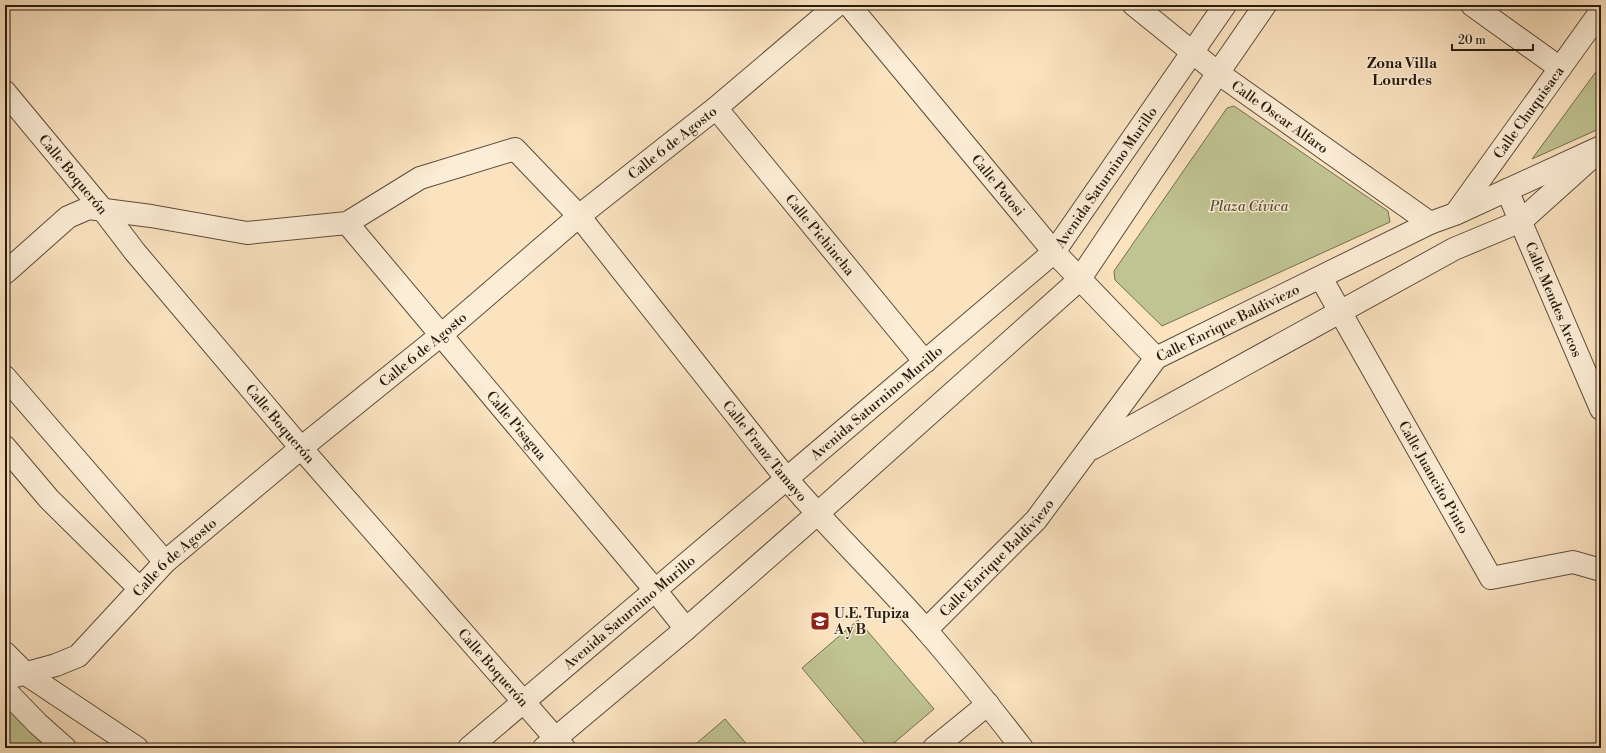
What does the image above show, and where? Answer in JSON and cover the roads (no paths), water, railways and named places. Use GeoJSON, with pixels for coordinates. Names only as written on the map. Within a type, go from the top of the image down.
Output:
{"type":"FeatureCollection","features":[{"type":"Feature","properties":{"kind":"street","name":"Calle 6 de Agosto"},"geometry":{"type":"LineString","coordinates":[[5,679],[56,665],[78,656],[165,562],[301,448],[441,335],[578,216],[716,108],[837,5]]}},
{"type":"Feature","properties":{"kind":"street","name":"Calle Potosi"},"geometry":{"type":"LineString","coordinates":[[849,5],[1054,252],[1079,280],[1156,358]]}},
{"type":"Feature","properties":{"kind":"street","name":"Calle Oscar Alfaro"},"geometry":{"type":"LineString","coordinates":[[1134,5],[1218,73],[1430,223]]}},
{"type":"Feature","properties":{"kind":"street","name":"Avenida Saturnino Murillo"},"geometry":{"type":"LineString","coordinates":[[469,748],[1054,252],[1225,5]]}},
{"type":"Feature","properties":{"kind":"street"},"geometry":{"type":"LineString","coordinates":[[555,745],[1079,280],[1265,5]]}},
{"type":"Feature","properties":{"kind":"street"},"geometry":{"type":"LineString","coordinates":[[1472,5],[1560,68]]}},
{"type":"Feature","properties":{"kind":"street","name":"Calle Chuquisaca"},"geometry":{"type":"LineString","coordinates":[[1455,214],[1601,11]]}},
{"type":"Feature","properties":{"kind":"street","name":"Calle Boquerón"},"geometry":{"type":"LineString","coordinates":[[5,92],[103,210],[135,252],[301,448],[524,702],[555,745]]}},
{"type":"Feature","properties":{"kind":"street","name":"Calle Pichincha"},"geometry":{"type":"LineString","coordinates":[[716,108],[925,362]]}},
{"type":"Feature","properties":{"kind":"street"},"geometry":{"type":"LineString","coordinates":[[1087,451],[1454,249],[1521,221],[1601,148]]}},
{"type":"Feature","properties":{"kind":"street","name":"Calle Enrique Baldiviezo"},"geometry":{"type":"LineString","coordinates":[[926,630],[1036,520],[1156,358],[1430,223],[1455,214],[1601,148]]}},
{"type":"Feature","properties":{"kind":"street","name":"Calle Franz Tamayo"},"geometry":{"type":"LineString","coordinates":[[347,223],[420,178],[515,149],[578,216],[786,478],[817,514],[926,630],[988,704],[1022,748]]}},
{"type":"Feature","properties":{"kind":"street","name":"Calle Mendes Arcos"},"geometry":{"type":"LineString","coordinates":[[1507,190],[1601,409]]}},
{"type":"Feature","properties":{"kind":"street"},"geometry":{"type":"LineString","coordinates":[[5,273],[68,217],[89,208],[151,216],[247,233],[347,223]]}},
{"type":"Feature","properties":{"kind":"street","name":"Calle Pisagua"},"geometry":{"type":"LineString","coordinates":[[347,223],[656,590],[686,629]]}},
{"type":"Feature","properties":{"kind":"street","name":"Calle Juancito Pinto"},"geometry":{"type":"LineString","coordinates":[[1321,278],[1491,578],[1573,562],[1601,570]]}},
{"type":"Feature","properties":{"kind":"street"},"geometry":{"type":"LineString","coordinates":[[5,377],[165,562]]}},
{"type":"Feature","properties":{"kind":"street"},"geometry":{"type":"LineString","coordinates":[[5,447],[49,499],[140,589]]}},
{"type":"Feature","properties":{"kind":"street"},"geometry":{"type":"LineString","coordinates":[[5,652],[26,674],[137,748]]}},
{"type":"Feature","properties":{"kind":"street"},"geometry":{"type":"LineString","coordinates":[[5,690],[38,724],[65,748]]}},
{"type":"Feature","properties":{"kind":"street"},"geometry":{"type":"LineString","coordinates":[[934,748],[988,704]]}},
{"type":"Feature","properties":{"kind":"place","name":"U.E. Tupiza A y B"},"geometry":{"type":"Point","coordinates":[820,621]}},
{"type":"Feature","properties":{"kind":"district","name":"Zona Villa Lourdes"},"geometry":{"type":"Point","coordinates":[1402,72]}},
{"type":"Feature","properties":{"kind":"park label","name":"Plaza Cívica"},"geometry":{"type":"Point","coordinates":[1249,206]}}]}
